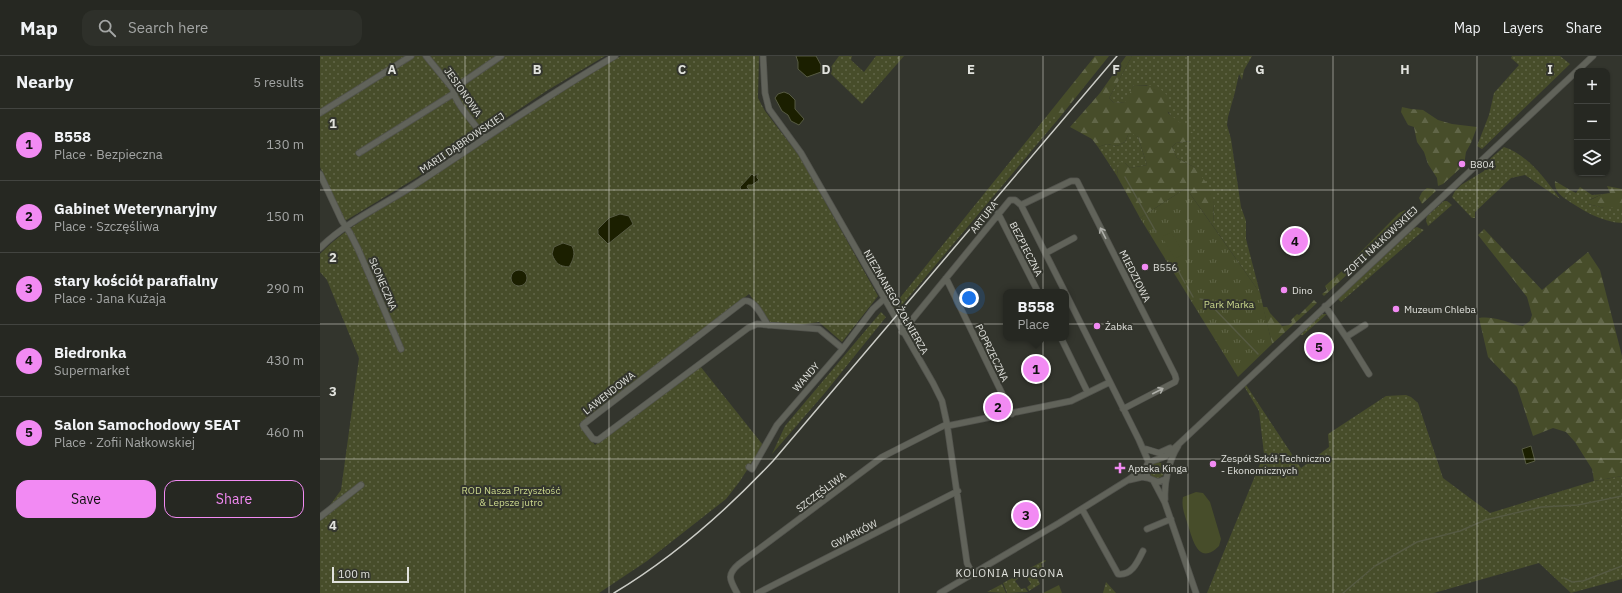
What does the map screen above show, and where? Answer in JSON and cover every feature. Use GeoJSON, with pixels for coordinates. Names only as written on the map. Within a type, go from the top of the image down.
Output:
{"type":"FeatureCollection","features":[{"type":"Feature","properties":{"kind":"street"},"geometry":{"type":"LineString","coordinates":[[320,113],[411,56]]}},
{"type":"Feature","properties":{"kind":"street","name":"JESIONOWA"},"geometry":{"type":"LineString","coordinates":[[426,56],[485,138]]}},
{"type":"Feature","properties":{"kind":"street"},"geometry":{"type":"LineString","coordinates":[[359,153],[453,92],[501,56]]}},
{"type":"Feature","properties":{"kind":"street","name":"MARII DĄBROWSKIEJ"},"geometry":{"type":"LineString","coordinates":[[320,248],[345,227],[414,185],[579,77],[615,56]]}},
{"type":"Feature","properties":{"kind":"street","name":"NIEZNANEGO ŻOŁNIERZA"},"geometry":{"type":"LineString","coordinates":[[763,56],[765,93],[769,109],[801,153],[902,332],[939,394],[947,425],[958,491],[967,563],[972,573]]}},
{"type":"Feature","properties":{"kind":"street","name":"ZOFII NAŁKOWSKIEJ"},"geometry":{"type":"LineString","coordinates":[[1182,441],[1593,56]]}},
{"type":"Feature","properties":{"kind":"street","name":"SŁONECZNA"},"geometry":{"type":"LineString","coordinates":[[320,174],[345,227],[358,248],[401,349]]}},
{"type":"Feature","properties":{"kind":"street","name":"MIEDZIOWA"},"geometry":{"type":"LineString","coordinates":[[1021,205],[1076,180],[1176,378],[1175,382],[1123,409]]}},
{"type":"Feature","properties":{"kind":"street","name":"ARTURA"},"geometry":{"type":"LineString","coordinates":[[902,332],[1010,200],[1015,200],[1021,205]]}},
{"type":"Feature","properties":{"kind":"street"},"geometry":{"type":"LineString","coordinates":[[1021,205],[1063,289]]}},
{"type":"Feature","properties":{"kind":"street","name":"BEZPIECZNA"},"geometry":{"type":"LineString","coordinates":[[998,213],[1036,289]]}},
{"type":"Feature","properties":{"kind":"street"},"geometry":{"type":"LineString","coordinates":[[1046,253],[1074,238]]}},
{"type":"Feature","properties":{"kind":"street","name":"POPRZECZNA"},"geometry":{"type":"LineString","coordinates":[[946,278],[1012,414]]}},
{"type":"Feature","properties":{"kind":"street","name":"WANDY"},"geometry":{"type":"LineString","coordinates":[[749,467],[752,469],[777,425],[873,309],[884,299]]}},
{"type":"Feature","properties":{"kind":"street","name":"LAWENDOWA"},"geometry":{"type":"LineString","coordinates":[[768,325],[753,303],[748,300],[744,301],[585,423],[583,425],[584,427],[594,439],[598,440],[748,328],[757,324],[768,325],[819,329],[842,348]]}},
{"type":"Feature","properties":{"kind":"street"},"geometry":{"type":"LineString","coordinates":[[1069,301],[1139,440],[1148,464],[1146,470],[1148,478]]}},
{"type":"Feature","properties":{"kind":"street"},"geometry":{"type":"LineString","coordinates":[[1325,306],[1368,374]]}},
{"type":"Feature","properties":{"kind":"street"},"geometry":{"type":"LineString","coordinates":[[1346,337],[1364,325]]}},
{"type":"Feature","properties":{"kind":"street"},"geometry":{"type":"LineString","coordinates":[[1062,341],[1087,390]]}},
{"type":"Feature","properties":{"kind":"street","name":"SZCZĘŚLIWA"},"geometry":{"type":"LineString","coordinates":[[737,593],[731,581],[730,574],[732,570],[882,457],[947,425],[1012,414],[1071,401],[1110,382]]}},
{"type":"Feature","properties":{"kind":"street"},"geometry":{"type":"LineString","coordinates":[[1139,440],[1157,459],[1166,464],[1169,471]]}},
{"type":"Feature","properties":{"kind":"street"},"geometry":{"type":"LineString","coordinates":[[1146,449],[1154,452],[1164,452],[1182,441]]}},
{"type":"Feature","properties":{"kind":"street"},"geometry":{"type":"LineString","coordinates":[[940,593],[1082,509],[1128,480],[1148,464],[1166,456],[1182,441]]}},
{"type":"Feature","properties":{"kind":"street"},"geometry":{"type":"LineString","coordinates":[[1165,503],[1166,479],[1173,455],[1182,441]]}},
{"type":"Feature","properties":{"kind":"street"},"geometry":{"type":"LineString","coordinates":[[1128,480],[1142,477],[1148,478],[1154,482],[1165,503],[1196,593]]}},
{"type":"Feature","properties":{"kind":"street"},"geometry":{"type":"LineString","coordinates":[[1154,482],[1166,479]]}},
{"type":"Feature","properties":{"kind":"street"},"geometry":{"type":"LineString","coordinates":[[320,517],[361,485]]}},
{"type":"Feature","properties":{"kind":"street","name":"GWARKÓW"},"geometry":{"type":"LineString","coordinates":[[758,593],[958,491]]}},
{"type":"Feature","properties":{"kind":"street"},"geometry":{"type":"LineString","coordinates":[[1082,509],[1118,574],[1122,574],[1134,568],[1143,551]]}},
{"type":"Feature","properties":{"kind":"street"},"geometry":{"type":"LineString","coordinates":[[1147,529],[1158,523],[1171,519]]}},
{"type":"Feature","properties":{"kind":"green space"},"geometry":{"type":"Polygon","coordinates":[[[320,56],[605,56],[548,90],[416,178],[345,221],[320,167],[320,56]]]}},
{"type":"Feature","properties":{"kind":"green space","name":"ROD Nasza Przyszłość & Lepsze jutro"},"geometry":{"type":"Polygon","coordinates":[[[621,56],[759,56],[758,98],[765,111],[800,157],[878,296],[842,342],[819,322],[798,325],[771,323],[749,294],[579,424],[595,445],[700,366],[763,445],[740,481],[726,499],[647,561],[599,593],[320,593],[320,519],[341,490],[359,358],[327,280],[320,272],[320,254],[355,225],[544,103],[621,56]]]}},
{"type":"Feature","properties":{"kind":"green space"},"geometry":{"type":"Polygon","coordinates":[[[839,56],[852,56],[851,60],[864,72],[876,56],[904,56],[862,104],[828,71],[839,56]]]}},
{"type":"Feature","properties":{"kind":"green space"},"geometry":{"type":"Polygon","coordinates":[[[1095,56],[1109,56],[1060,117],[1046,117],[1095,56]]]}},
{"type":"Feature","properties":{"kind":"green space"},"geometry":{"type":"Polygon","coordinates":[[[1126,56],[1132,56],[1109,98],[1114,103],[1125,102],[1134,85],[1157,86],[1167,95],[1168,113],[1193,133],[1193,138],[1191,141],[1176,143],[1172,147],[1177,158],[1194,167],[1209,186],[1214,203],[1213,226],[1186,188],[1140,218],[1117,176],[1120,162],[1125,163],[1130,168],[1147,165],[1138,137],[1131,133],[1128,135],[1125,142],[1117,146],[1107,144],[1098,147],[1092,139],[1070,127],[1100,93],[1126,56]]]}},
{"type":"Feature","properties":{"kind":"green space"},"geometry":{"type":"Polygon","coordinates":[[[1132,56],[1252,56],[1244,70],[1242,80],[1239,74],[1227,125],[1231,139],[1241,207],[1246,221],[1246,239],[1260,293],[1213,226],[1214,203],[1194,167],[1177,158],[1172,147],[1176,143],[1191,141],[1147,85],[1134,85],[1126,102],[1114,103],[1109,98],[1132,56]]]}},
{"type":"Feature","properties":{"kind":"green space"},"geometry":{"type":"Polygon","coordinates":[[[1512,56],[1560,56],[1570,64],[1482,149],[1477,146],[1489,115],[1494,93],[1519,65],[1511,58],[1512,56]]]}},
{"type":"Feature","properties":{"kind":"green space"},"geometry":{"type":"Polygon","coordinates":[[[1402,107],[1423,110],[1438,120],[1452,124],[1477,127],[1466,152],[1464,165],[1443,184],[1438,186],[1437,178],[1428,164],[1424,152],[1417,142],[1414,127],[1408,125],[1401,112],[1402,107]]]}},
{"type":"Feature","properties":{"kind":"green space"},"geometry":{"type":"Polygon","coordinates":[[[1046,117],[1060,117],[902,305],[891,309],[1046,117]]]}},
{"type":"Feature","properties":{"kind":"green space"},"geometry":{"type":"Polygon","coordinates":[[[1131,132],[1138,137],[1147,165],[1130,168],[1125,163],[1118,168],[1117,176],[1098,147],[1107,144],[1117,146],[1125,142],[1131,132]]]}},
{"type":"Feature","properties":{"kind":"green space"},"geometry":{"type":"Polygon","coordinates":[[[1504,147],[1521,156],[1535,168],[1560,199],[1525,175],[1511,178],[1475,212],[1475,218],[1472,218],[1452,197],[1461,185],[1484,171],[1491,158],[1504,147]]]}},
{"type":"Feature","properties":{"kind":"green space"},"geometry":{"type":"Polygon","coordinates":[[[1555,181],[1570,190],[1564,198],[1556,189],[1555,181]]]}},
{"type":"Feature","properties":{"kind":"green space"},"geometry":{"type":"Polygon","coordinates":[[[1607,186],[1622,189],[1622,208],[1604,208],[1588,204],[1588,201],[1603,194],[1610,193],[1607,186]]]}},
{"type":"Feature","properties":{"kind":"green space"},"geometry":{"type":"Polygon","coordinates":[[[1580,187],[1592,195],[1603,194],[1591,199],[1588,204],[1604,208],[1622,208],[1622,223],[1599,218],[1564,198],[1570,190],[1576,193],[1580,187]]]}},
{"type":"Feature","properties":{"kind":"green space","name":"Park Marka"},"geometry":{"type":"Polygon","coordinates":[[[1186,188],[1260,293],[1272,344],[1238,377],[1140,218],[1186,188]]]}},
{"type":"Feature","properties":{"kind":"green space"},"geometry":{"type":"Polygon","coordinates":[[[1427,188],[1434,189],[1436,191],[1422,204],[1419,198],[1422,192],[1427,188]]]}},
{"type":"Feature","properties":{"kind":"green space"},"geometry":{"type":"Polygon","coordinates":[[[1444,201],[1447,201],[1452,205],[1428,226],[1426,221],[1427,216],[1444,201]]]}},
{"type":"Feature","properties":{"kind":"green space"},"geometry":{"type":"Polygon","coordinates":[[[1405,210],[1411,215],[1324,296],[1322,294],[1327,290],[1325,286],[1342,271],[1399,213],[1405,210]]]}},
{"type":"Feature","properties":{"kind":"green space"},"geometry":{"type":"Polygon","coordinates":[[[1417,227],[1424,230],[1341,302],[1338,299],[1414,228],[1417,227]]]}},
{"type":"Feature","properties":{"kind":"green space"},"geometry":{"type":"Polygon","coordinates":[[[1484,229],[1542,290],[1588,252],[1600,270],[1622,356],[1622,476],[1594,481],[1592,469],[1575,442],[1566,432],[1553,428],[1533,436],[1517,387],[1488,357],[1479,318],[1496,319],[1523,326],[1530,321],[1532,315],[1527,297],[1478,235],[1484,229]]]}},
{"type":"Feature","properties":{"kind":"green space"},"geometry":{"type":"Polygon","coordinates":[[[1171,232],[1184,254],[1175,259],[1162,237],[1171,232]]]}},
{"type":"Feature","properties":{"kind":"green space"},"geometry":{"type":"Polygon","coordinates":[[[1314,300],[1317,303],[1272,344],[1263,307],[1267,307],[1270,313],[1282,326],[1289,325],[1292,322],[1291,320],[1297,314],[1299,315],[1314,300]]]}},
{"type":"Feature","properties":{"kind":"green space"},"geometry":{"type":"Polygon","coordinates":[[[881,312],[886,317],[824,394],[772,454],[785,426],[881,312]]]}},
{"type":"Feature","properties":{"kind":"green space"},"geometry":{"type":"Polygon","coordinates":[[[1327,314],[1303,335],[1300,335],[1320,315],[1327,314]]]}},
{"type":"Feature","properties":{"kind":"green space"},"geometry":{"type":"Polygon","coordinates":[[[1246,385],[1301,468],[1329,447],[1328,434],[1386,396],[1406,395],[1418,403],[1443,478],[1490,513],[1594,481],[1622,476],[1622,579],[1571,593],[1539,563],[1434,593],[1207,593],[1264,454],[1259,411],[1244,386],[1246,385]]]}},
{"type":"Feature","properties":{"kind":"green space"},"geometry":{"type":"Polygon","coordinates":[[[1154,462],[1160,462],[1165,467],[1163,476],[1160,478],[1154,478],[1149,473],[1149,467],[1154,462]]]}},
{"type":"Feature","properties":{"kind":"green space"},"geometry":{"type":"Polygon","coordinates":[[[1196,492],[1203,493],[1210,502],[1221,539],[1219,546],[1206,553],[1198,549],[1195,544],[1183,508],[1183,497],[1196,492]]]}},
{"type":"Feature","properties":{"kind":"green space"},"geometry":{"type":"Polygon","coordinates":[[[1045,560],[1046,561],[1041,564],[1042,567],[1034,572],[1040,584],[1029,591],[1027,587],[1031,584],[1025,575],[1021,577],[1019,574],[1045,560]]]}},
{"type":"Feature","properties":{"kind":"green space"},"geometry":{"type":"Polygon","coordinates":[[[1018,575],[1019,578],[1015,581],[1021,589],[1025,588],[1028,592],[1007,593],[1003,583],[1018,575]]]}},
{"type":"Feature","properties":{"kind":"green space"},"geometry":{"type":"Polygon","coordinates":[[[1106,582],[1116,593],[1103,593],[1106,582]]]}},
{"type":"Feature","properties":{"kind":"green space"},"geometry":{"type":"Polygon","coordinates":[[[1002,584],[1006,593],[987,592],[1002,584]]]}},
{"type":"Feature","properties":{"kind":"green space"},"geometry":{"type":"Polygon","coordinates":[[[1059,585],[1062,593],[1043,593],[1059,585]]]}},
{"type":"Feature","properties":{"kind":"shaded area"},"geometry":{"type":"Polygon","coordinates":[[[796,56],[816,56],[821,65],[821,72],[807,77],[798,69],[796,56]]]}},
{"type":"Feature","properties":{"kind":"shaded area"},"geometry":{"type":"Polygon","coordinates":[[[784,92],[789,94],[795,100],[795,109],[804,119],[799,125],[791,121],[788,115],[782,111],[775,98],[778,94],[784,92]]]}},
{"type":"Feature","properties":{"kind":"shaded area"},"geometry":{"type":"Polygon","coordinates":[[[752,174],[754,176],[757,174],[757,178],[759,180],[752,185],[748,185],[747,187],[749,189],[741,190],[740,187],[752,174]]]}},
{"type":"Feature","properties":{"kind":"shaded area"},"geometry":{"type":"Polygon","coordinates":[[[620,214],[629,216],[633,224],[608,244],[598,234],[598,229],[609,218],[620,214]]]}},
{"type":"Feature","properties":{"kind":"shaded area"},"geometry":{"type":"Polygon","coordinates":[[[563,243],[572,246],[574,252],[574,257],[569,267],[558,264],[552,254],[554,247],[563,243]]]}},
{"type":"Feature","properties":{"kind":"shaded area"},"geometry":{"type":"Polygon","coordinates":[[[516,270],[522,270],[527,275],[525,284],[522,286],[516,286],[511,281],[511,275],[516,270]]]}},
{"type":"Feature","properties":{"kind":"shaded area"},"geometry":{"type":"Polygon","coordinates":[[[1531,446],[1535,461],[1526,464],[1522,449],[1531,446]]]}},
{"type":"Feature","properties":{"kind":"waterway"},"geometry":{"type":"LineString","coordinates":[[1125,177],[1156,232]]}},
{"type":"Feature","properties":{"kind":"waterway"},"geometry":{"type":"LineString","coordinates":[[1175,265],[1185,283]]}},
{"type":"Feature","properties":{"kind":"waterway"},"geometry":{"type":"LineString","coordinates":[[1187,286],[1193,297]]}},
{"type":"Feature","properties":{"kind":"waterway"},"geometry":{"type":"LineString","coordinates":[[1200,299],[1206,300],[1258,354]]}},
{"type":"Feature","properties":{"kind":"waterway"},"geometry":{"type":"LineString","coordinates":[[1343,593],[1375,566],[1417,542],[1460,531],[1485,520],[1541,507],[1578,505],[1622,496]]}},
{"type":"Feature","properties":{"kind":"waterway"},"geometry":{"type":"LineString","coordinates":[[1564,578],[1572,582],[1583,581],[1622,566]]}},
{"type":"Feature","properties":{"kind":"railway"},"geometry":{"type":"LineString","coordinates":[[614,593],[636,579],[698,533],[755,480],[773,461],[1117,56]]}},
{"type":"Feature","properties":{"kind":"place","name":"B804"},"geometry":{"type":"Point","coordinates":[1462,164]}},
{"type":"Feature","properties":{"kind":"place","name":"Biedronka"},"geometry":{"type":"Point","coordinates":[1295,241]}},
{"type":"Feature","properties":{"kind":"place","name":"B556"},"geometry":{"type":"Point","coordinates":[1145,267]}},
{"type":"Feature","properties":{"kind":"place","name":"Dino"},"geometry":{"type":"Point","coordinates":[1284,290]}},
{"type":"Feature","properties":{"kind":"place","name":"Muzeum Chleba"},"geometry":{"type":"Point","coordinates":[1396,309]}},
{"type":"Feature","properties":{"kind":"place","name":"Żabka"},"geometry":{"type":"Point","coordinates":[1097,326]}},
{"type":"Feature","properties":{"kind":"place","name":"Salon Samochodowy SEAT"},"geometry":{"type":"Point","coordinates":[1319,347]}},
{"type":"Feature","properties":{"kind":"place","name":"B558"},"geometry":{"type":"Point","coordinates":[1036,369]}},
{"type":"Feature","properties":{"kind":"place","name":"Gabinet Weterynaryjny"},"geometry":{"type":"Point","coordinates":[998,407]}},
{"type":"Feature","properties":{"kind":"place","name":"Zespół Szkół Techniczno - Ekonomicznych"},"geometry":{"type":"Point","coordinates":[1213,464]}},
{"type":"Feature","properties":{"kind":"place","name":"Apteka Kinga"},"geometry":{"type":"Point","coordinates":[1120,468]}},
{"type":"Feature","properties":{"kind":"place","name":"stary kościół parafialny"},"geometry":{"type":"Point","coordinates":[1026,515]}},
{"type":"Feature","properties":{"kind":"district","name":"KOLONIA HUGONA"},"geometry":{"type":"Point","coordinates":[1010,573]}}]}
